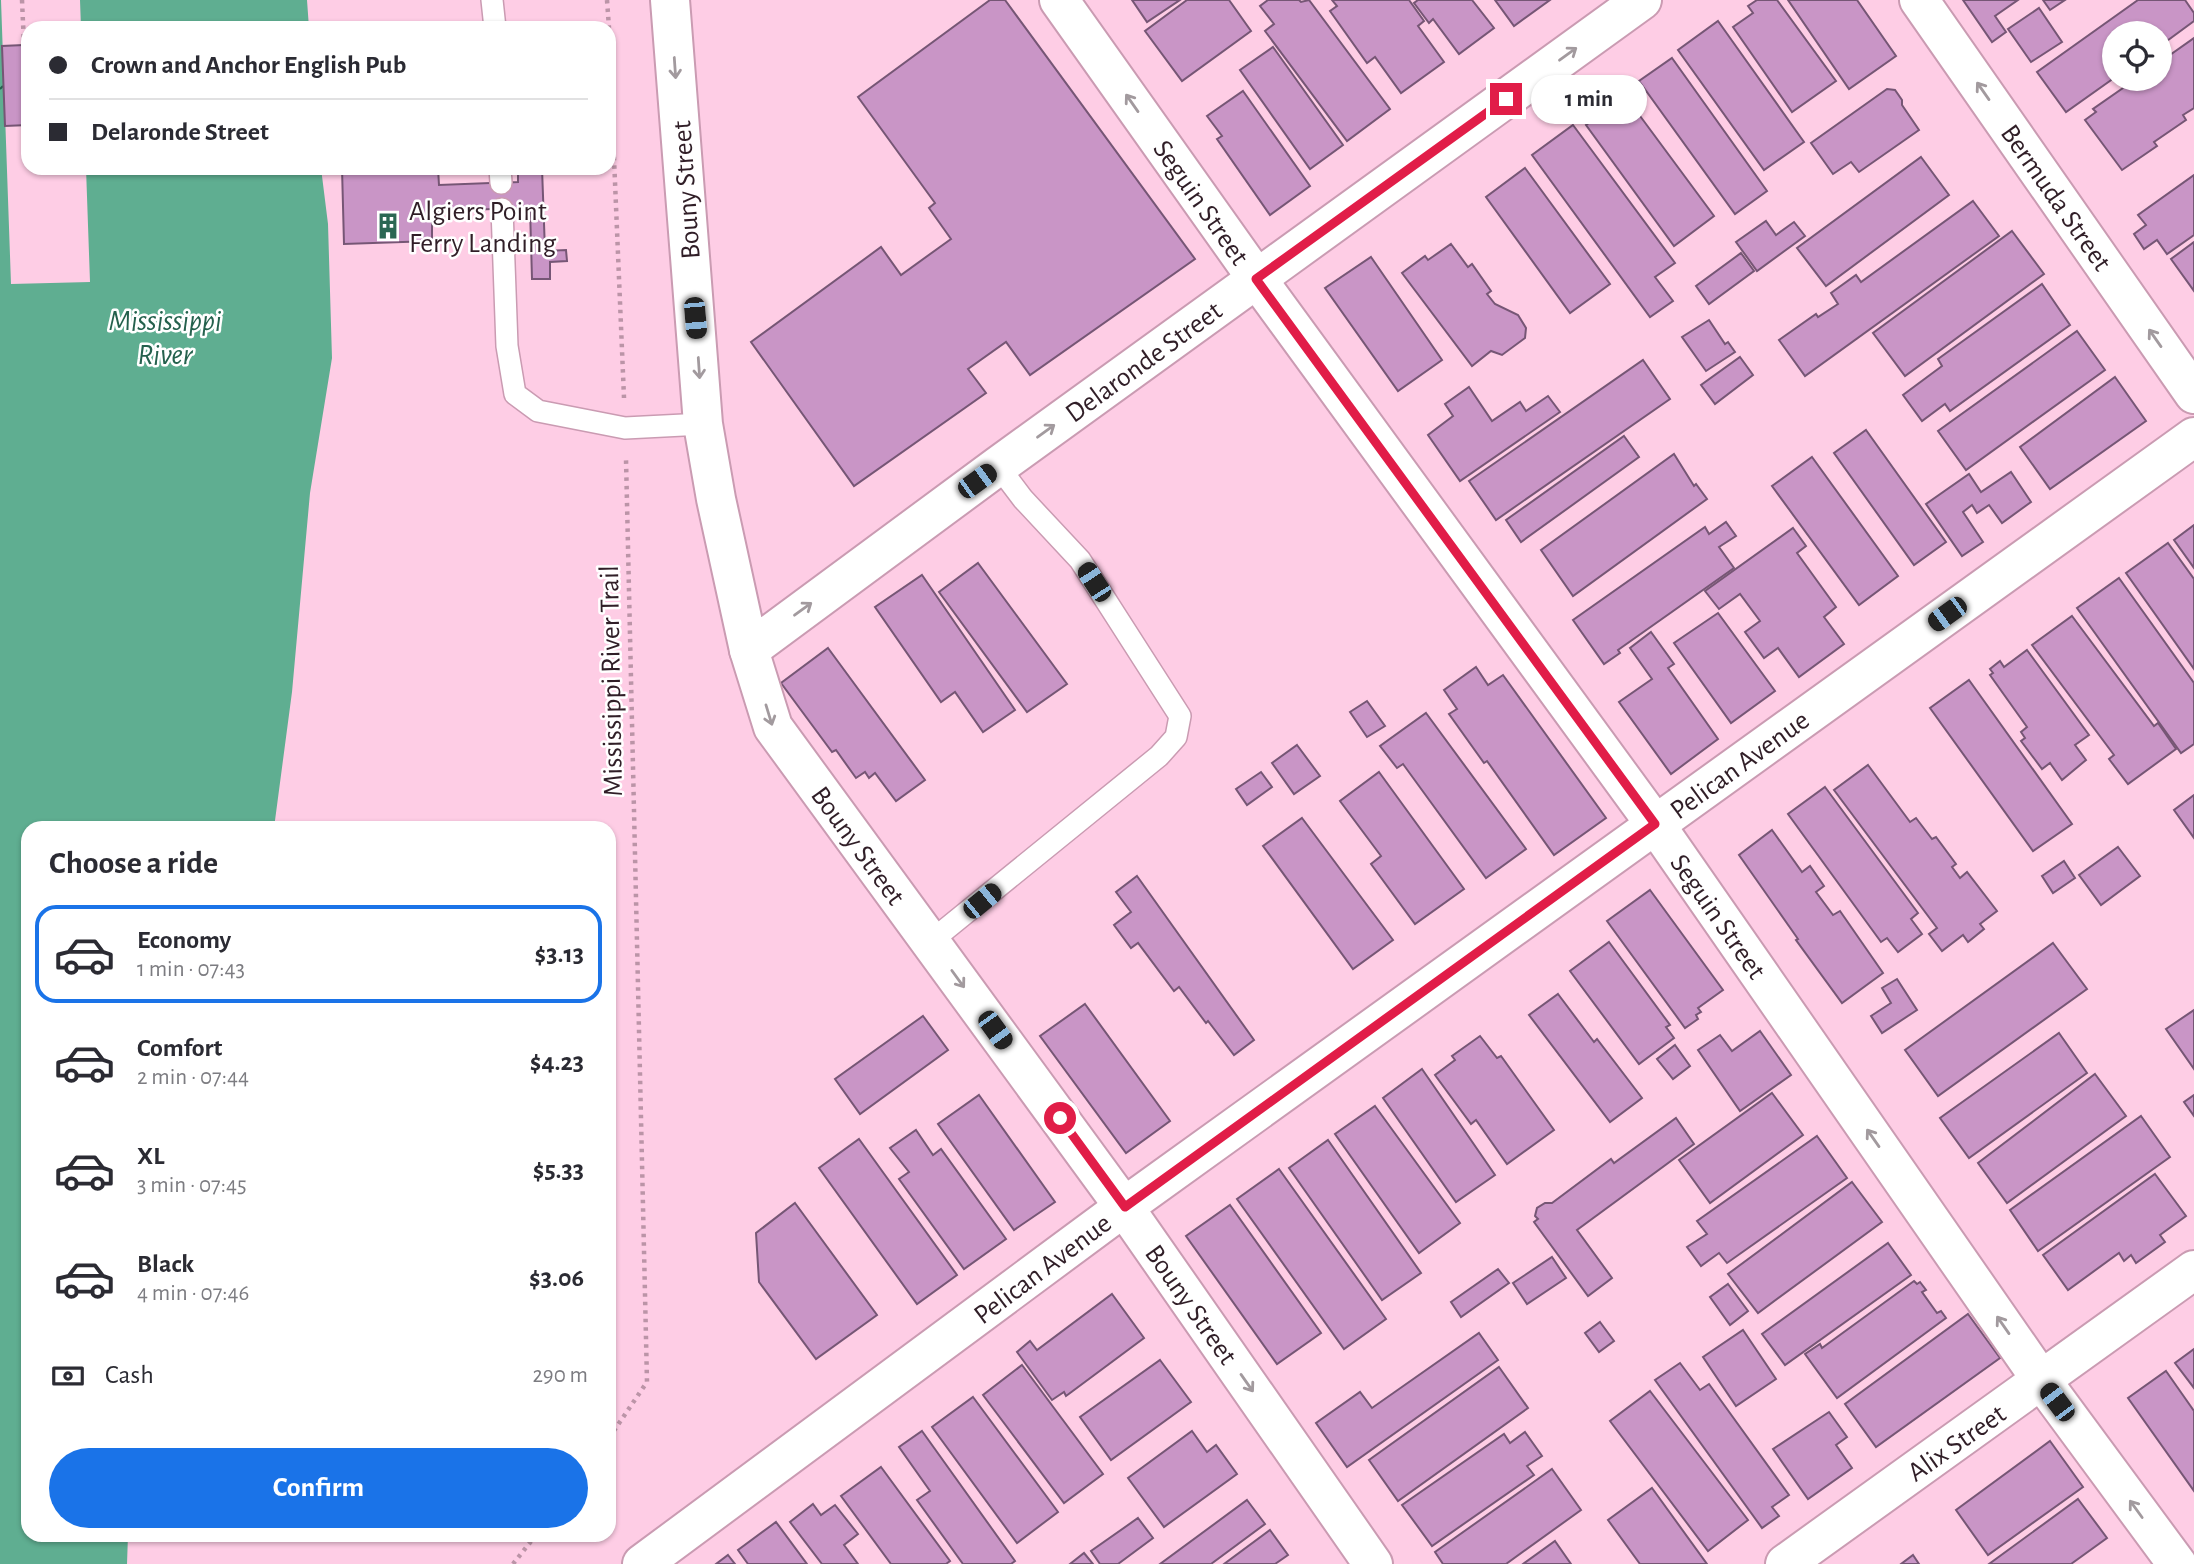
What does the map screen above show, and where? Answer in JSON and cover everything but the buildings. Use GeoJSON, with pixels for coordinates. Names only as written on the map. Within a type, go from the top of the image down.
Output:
{"type":"FeatureCollection","features":[{"type":"Feature","properties":{"kind":"street","name":"Bouny Street"},"geometry":{"type":"LineString","coordinates":[[670,0],[703,424],[748,650],[773,727],[1125,1207],[1373,1564]]}},
{"type":"Feature","properties":{"kind":"street","name":"Seguin Street"},"geometry":{"type":"LineString","coordinates":[[1059,0],[1256,279],[1655,824],[2042,1381],[2177,1564]]}},
{"type":"Feature","properties":{"kind":"street","name":"Delaronde Street"},"geometry":{"type":"LineString","coordinates":[[748,650],[1642,0]]}},
{"type":"Feature","properties":{"kind":"street","name":"Bermuda Street"},"geometry":{"type":"LineString","coordinates":[[1919,0],[2194,394]]}},
{"type":"Feature","properties":{"kind":"street","name":"Pelican Avenue"},"geometry":{"type":"LineString","coordinates":[[642,1564],[1125,1207],[2194,437]]}},
{"type":"Feature","properties":{"kind":"street","name":"Alix Street"},"geometry":{"type":"LineString","coordinates":[[1784,1564],[2194,1270]]}},
{"type":"Feature","properties":{"kind":"lane"},"geometry":{"type":"LineString","coordinates":[[492,0],[494,21]]}},
{"type":"Feature","properties":{"kind":"lane"},"geometry":{"type":"LineString","coordinates":[[502,209],[507,346],[516,394],[538,411],[625,428],[703,424]]}},
{"type":"Feature","properties":{"kind":"lane"},"geometry":{"type":"LineString","coordinates":[[930,942],[1159,756],[1176,737],[1180,716],[1080,560],[1023,499],[998,466]]}},
{"type":"Feature","properties":{"kind":"path"},"geometry":{"type":"LineString","coordinates":[[22,0],[23,21]]}},
{"type":"Feature","properties":{"kind":"path"},"geometry":{"type":"LineString","coordinates":[[607,0],[608,21]]}},
{"type":"Feature","properties":{"kind":"path","name":"Mississippi River Trail"},"geometry":{"type":"LineString","coordinates":[[613,175],[625,428],[647,1382],[616,1428]]}},
{"type":"Feature","properties":{"kind":"path"},"geometry":{"type":"LineString","coordinates":[[513,1564],[530,1542]]}},
{"type":"Feature","properties":{"kind":"water","name":"Mississippi River"},"geometry":{"type":"Polygon","coordinates":[[[0,0],[307,0],[308,21],[21,21],[21,175],[322,175],[328,224],[332,358],[310,493],[292,692],[275,821],[21,821],[21,1542],[128,1542],[127,1564],[0,1564],[0,0]]]}},
{"type":"Feature","properties":{"kind":"pier"},"geometry":{"type":"Polygon","coordinates":[[[1,0],[80,0],[81,21],[21,21],[21,175],[86,175],[90,282],[11,284],[1,0]]]}},
{"type":"Feature","properties":{"kind":"ferry route"},"geometry":{"type":"LineString","coordinates":[[0,89],[3,86]]}},
{"type":"Feature","properties":{"kind":"place","name":"Algiers Point Ferry Landing"},"geometry":{"type":"Point","coordinates":[388,226]}},
{"type":"Feature","properties":{"kind":"route"},"geometry":{"type":"LineString","coordinates":[[1060,1118],[1125,1207],[1655,824],[1256,279],[1506,99]]}}]}
